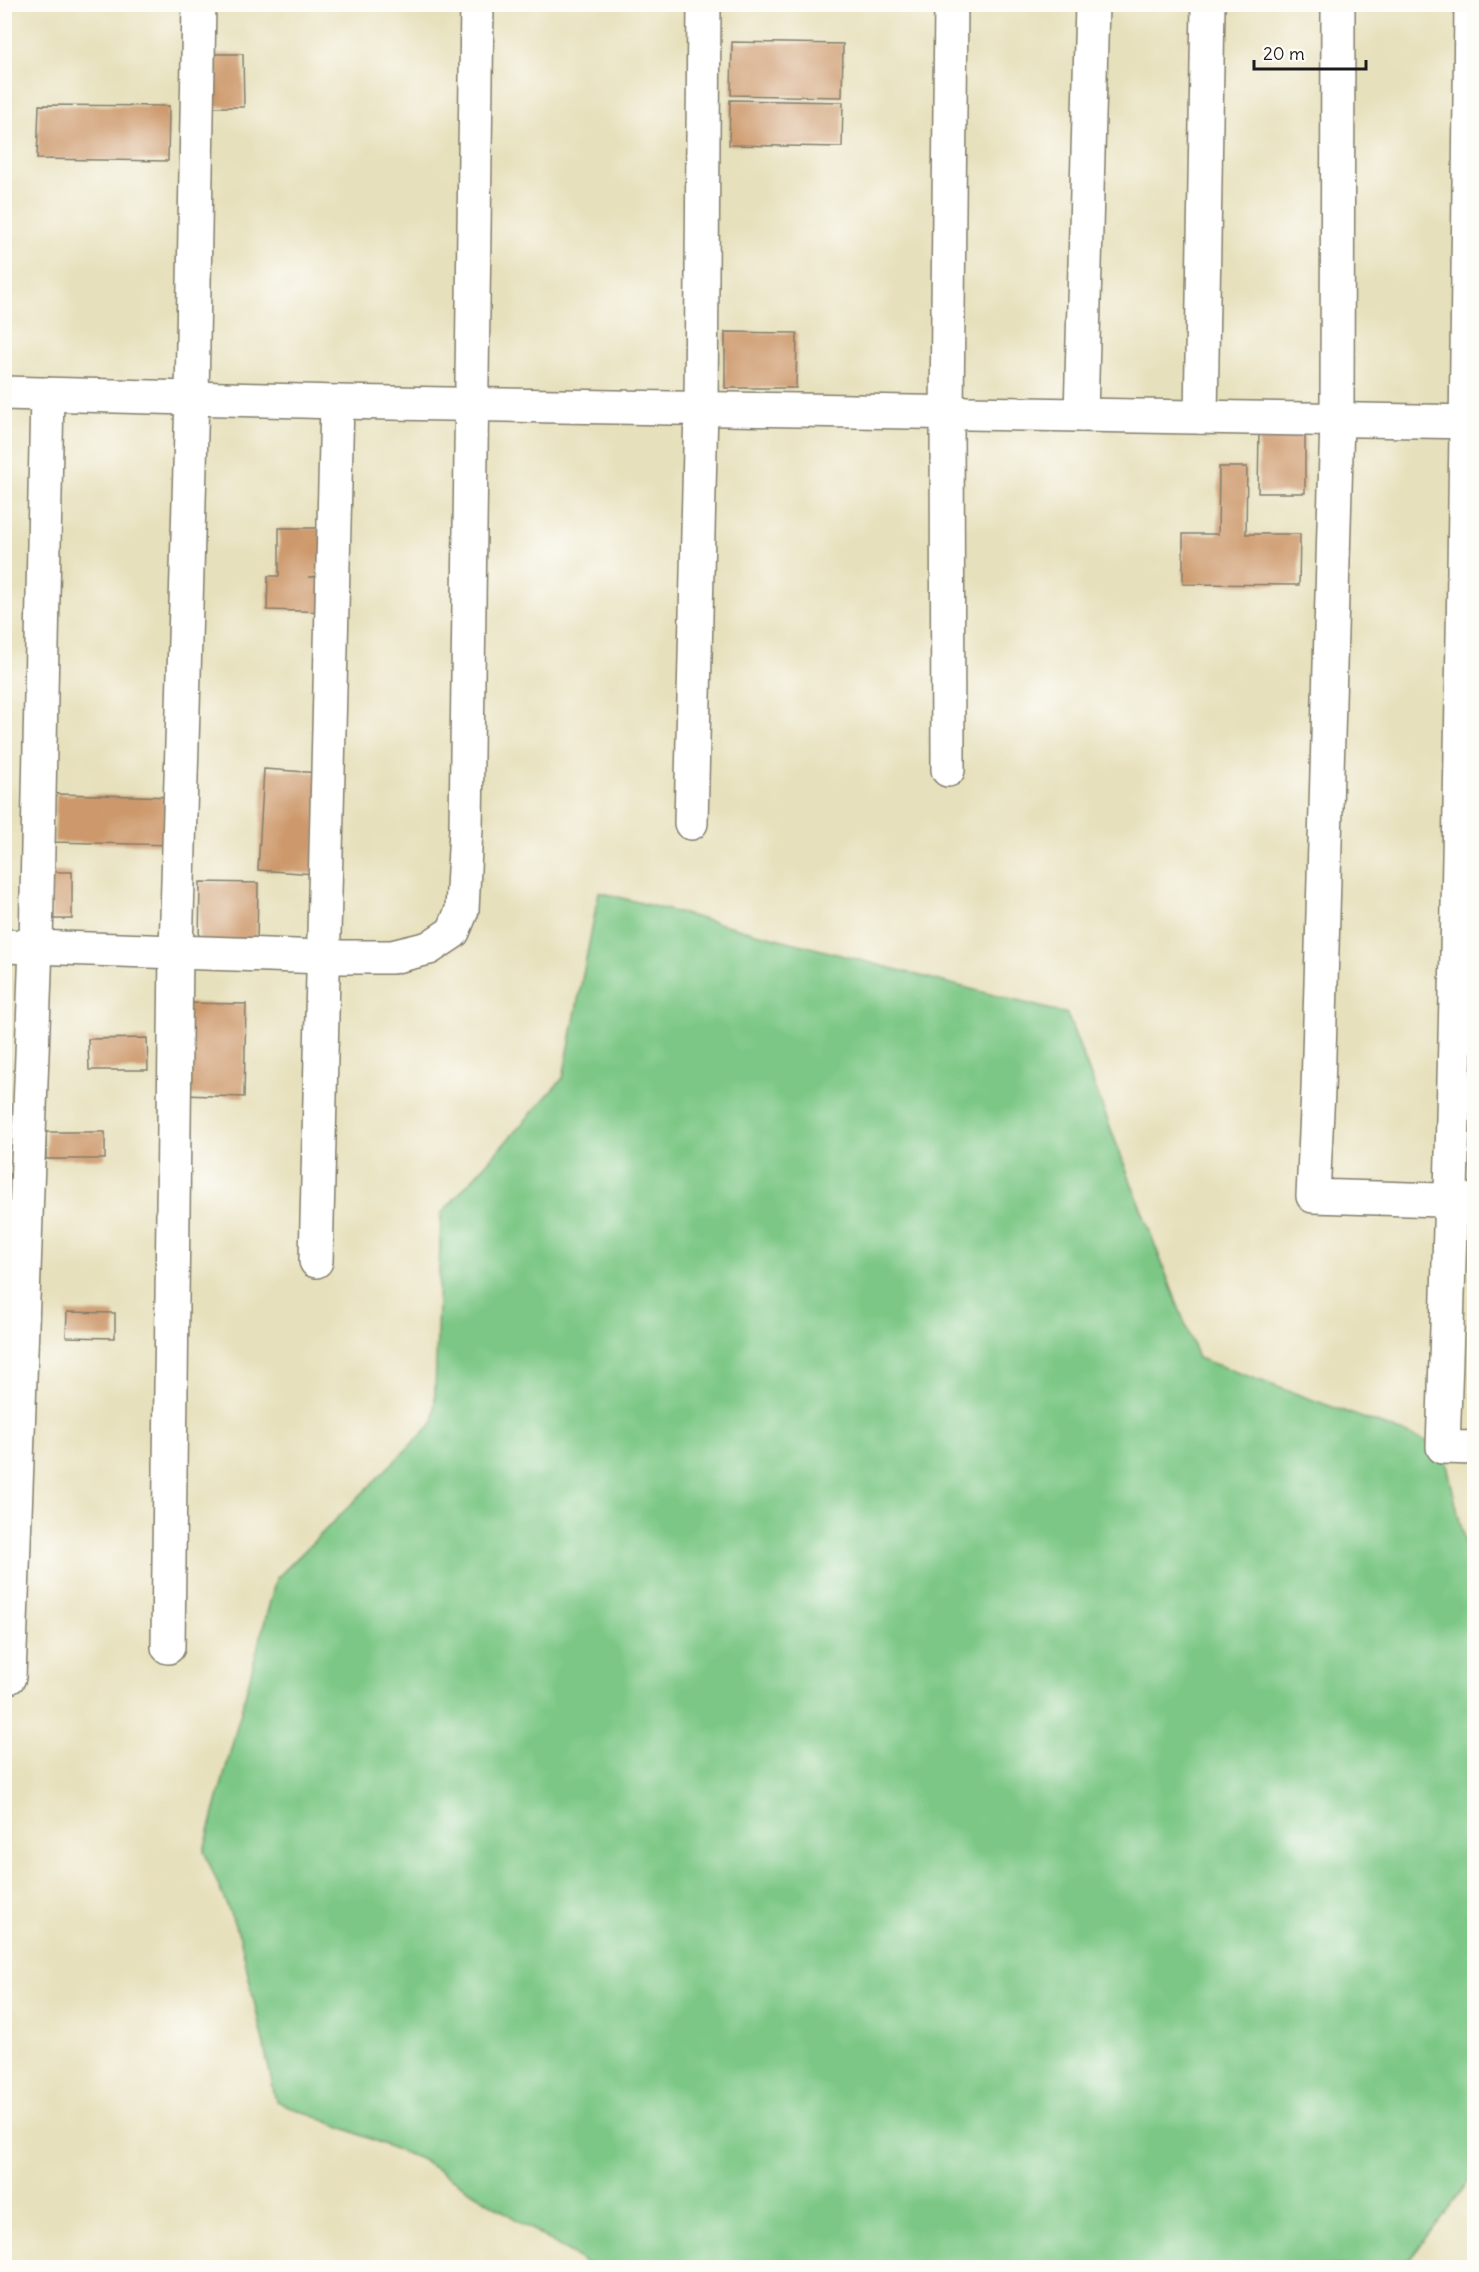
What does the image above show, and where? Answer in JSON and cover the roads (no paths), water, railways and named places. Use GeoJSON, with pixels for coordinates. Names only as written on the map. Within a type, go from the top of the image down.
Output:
{"type":"FeatureCollection","features":[{"type":"Feature","properties":{"kind":"street"},"geometry":{"type":"LineString","coordinates":[[168,1647],[176,951],[192,397],[199,4]]}},
{"type":"Feature","properties":{"kind":"street"},"geometry":{"type":"LineString","coordinates":[[20,946],[324,957],[392,957],[429,948],[453,932],[462,910],[465,828],[477,4]]}},
{"type":"Feature","properties":{"kind":"street"},"geometry":{"type":"LineString","coordinates":[[691,823],[701,407],[704,4]]}},
{"type":"Feature","properties":{"kind":"street"},"geometry":{"type":"LineString","coordinates":[[948,770],[947,412],[951,4]]}},
{"type":"Feature","properties":{"kind":"street"},"geometry":{"type":"LineString","coordinates":[[1081,415],[1092,4]]}},
{"type":"Feature","properties":{"kind":"street"},"geometry":{"type":"LineString","coordinates":[[1201,417],[1208,4]]}},
{"type":"Feature","properties":{"kind":"street"},"geometry":{"type":"LineString","coordinates":[[1338,4],[1336,419],[1313,1196],[1463,1200]]}},
{"type":"Feature","properties":{"kind":"street"},"geometry":{"type":"LineString","coordinates":[[1471,4],[1463,1200],[1443,1447],[1474,1448]]}},
{"type":"Feature","properties":{"kind":"street"},"geometry":{"type":"LineString","coordinates":[[4,393],[337,402],[1470,422]]}},
{"type":"Feature","properties":{"kind":"street"},"geometry":{"type":"LineString","coordinates":[[9,1677],[20,946],[47,394]]}},
{"type":"Feature","properties":{"kind":"street"},"geometry":{"type":"LineString","coordinates":[[316,1261],[337,402]]}}]}
